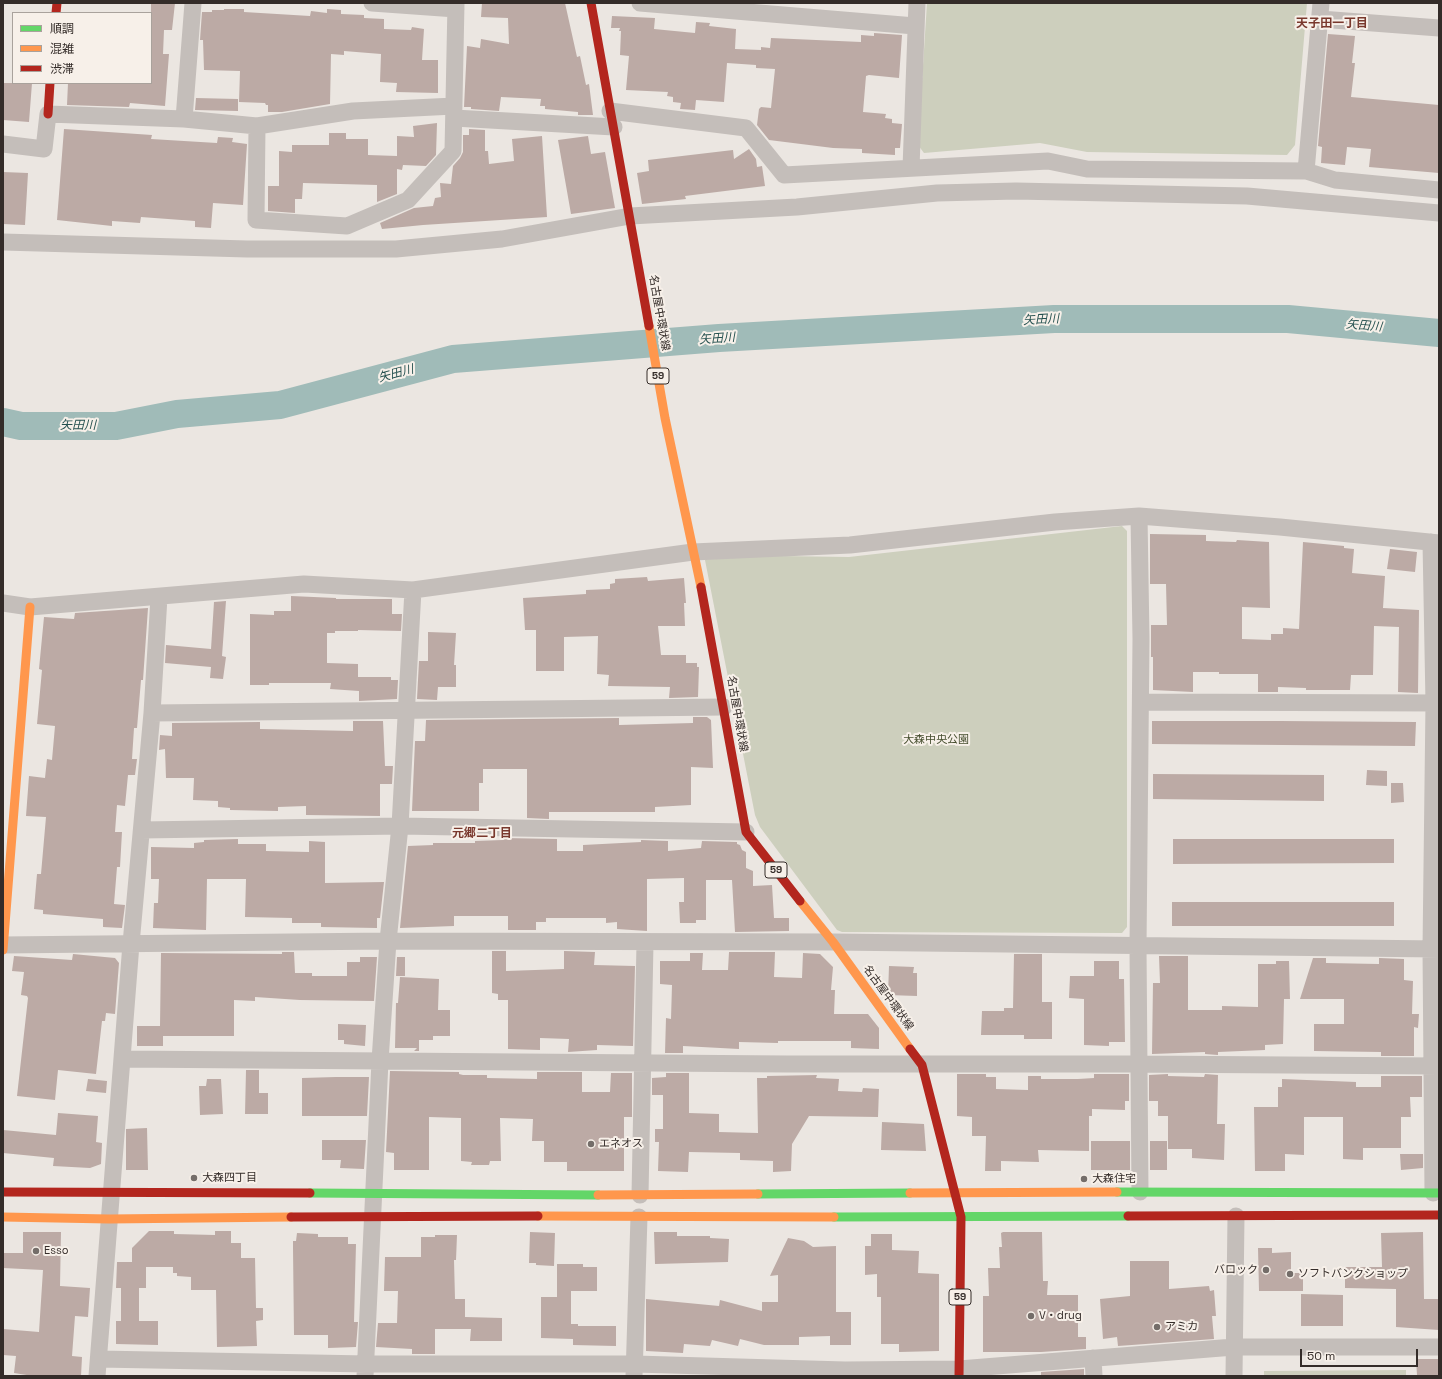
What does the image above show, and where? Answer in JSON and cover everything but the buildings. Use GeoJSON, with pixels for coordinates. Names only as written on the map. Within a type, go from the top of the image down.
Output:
{"type":"FeatureCollection","features":[{"type":"Feature","properties":{"kind":"street"},"geometry":{"type":"LineString","coordinates":[[184,119],[193,3]]}},
{"type":"Feature","properties":{"kind":"street"},"geometry":{"type":"LineString","coordinates":[[257,126],[256,220],[347,226],[408,200],[453,151],[456,6],[372,3]]}},
{"type":"Feature","properties":{"kind":"street","name":"名古屋中環状線"},"geometry":{"type":"LineString","coordinates":[[591,3],[665,418],[724,707],[746,832],[833,942],[922,1065],[961,1217],[959,1372]]}},
{"type":"Feature","properties":{"kind":"street"},"geometry":{"type":"LineString","coordinates":[[640,3],[915,26]]}},
{"type":"Feature","properties":{"kind":"street"},"geometry":{"type":"LineString","coordinates":[[911,168],[917,3]]}},
{"type":"Feature","properties":{"kind":"street"},"geometry":{"type":"LineString","coordinates":[[1306,172],[1321,11],[1439,28]]}},
{"type":"Feature","properties":{"kind":"street"},"geometry":{"type":"LineString","coordinates":[[3,144],[44,149],[50,84]]}},
{"type":"Feature","properties":{"kind":"street"},"geometry":{"type":"LineString","coordinates":[[48,114],[184,119],[257,126],[353,111],[454,112],[612,119],[746,128],[784,175],[1048,161],[1086,169],[1306,172],[1335,180],[1439,190]]}},
{"type":"Feature","properties":{"kind":"street"},"geometry":{"type":"LineString","coordinates":[[3,242],[247,249],[396,249],[502,239],[630,216],[797,206],[938,193],[1016,192],[1247,196],[1439,213]]}},
{"type":"Feature","properties":{"kind":"street"},"geometry":{"type":"LineString","coordinates":[[1139,516],[1141,702],[1138,1064],[1140,1192]]}},
{"type":"Feature","properties":{"kind":"street"},"geometry":{"type":"LineString","coordinates":[[3,603],[30,607],[304,584],[413,590],[693,552],[850,545],[1055,522],[1139,516],[1280,527],[1435,543],[1436,1193],[1140,1192],[640,1195],[3,1192]]}},
{"type":"Feature","properties":{"kind":"street"},"geometry":{"type":"LineString","coordinates":[[366,1370],[380,1061],[388,941],[400,826],[413,590]]}},
{"type":"Feature","properties":{"kind":"street"},"geometry":{"type":"LineString","coordinates":[[97,1376],[131,944],[152,713],[159,597]]}},
{"type":"Feature","properties":{"kind":"street"},"geometry":{"type":"LineString","coordinates":[[3,950],[30,607]]}},
{"type":"Feature","properties":{"kind":"street"},"geometry":{"type":"LineString","coordinates":[[1141,702],[1436,703]]}},
{"type":"Feature","properties":{"kind":"street"},"geometry":{"type":"LineString","coordinates":[[152,713],[724,707]]}},
{"type":"Feature","properties":{"kind":"street"},"geometry":{"type":"LineString","coordinates":[[142,830],[400,826],[746,832]]}},
{"type":"Feature","properties":{"kind":"street"},"geometry":{"type":"LineString","coordinates":[[3,945],[388,941],[645,943],[833,942],[1138,947],[1435,949]]}},
{"type":"Feature","properties":{"kind":"street"},"geometry":{"type":"LineString","coordinates":[[640,1195],[644,1063],[645,943]]}},
{"type":"Feature","properties":{"kind":"street"},"geometry":{"type":"LineString","coordinates":[[122,1059],[922,1065],[1138,1064],[1435,1066]]}},
{"type":"Feature","properties":{"kind":"street"},"geometry":{"type":"LineString","coordinates":[[3,1217],[109,1219],[373,1216],[961,1217],[1439,1215]]}},
{"type":"Feature","properties":{"kind":"street"},"geometry":{"type":"LineString","coordinates":[[1234,1376],[1236,1216]]}},
{"type":"Feature","properties":{"kind":"street"},"geometry":{"type":"LineString","coordinates":[[635,1370],[639,1217]]}},
{"type":"Feature","properties":{"kind":"street"},"geometry":{"type":"LineString","coordinates":[[99,1359],[366,1370],[635,1370],[845,1373],[959,1372],[1093,1358],[1234,1348],[1439,1347]]}},
{"type":"Feature","properties":{"kind":"street"},"geometry":{"type":"LineString","coordinates":[[1093,1358],[1094,1376]]}},
{"type":"Feature","properties":{"kind":"green space"},"geometry":{"type":"Polygon","coordinates":[[[927,3],[1307,3],[1295,145],[1287,155],[1087,152],[1040,143],[924,153],[918,145],[927,3]]]}},
{"type":"Feature","properties":{"kind":"green space","name":"大森中央公園"},"geometry":{"type":"Polygon","coordinates":[[[1122,526],[1127,531],[1127,927],[1122,933],[842,932],[837,930],[760,827],[755,815],[705,560],[711,555],[849,557],[1122,526]]]}},
{"type":"Feature","properties":{"kind":"green space"},"geometry":{"type":"Polygon","coordinates":[[[1406,1370],[1406,1376],[1264,1376],[1264,1371],[1406,1370]]]}},
{"type":"Feature","properties":{"kind":"waterway","name":"矢田川"},"geometry":{"type":"LineString","coordinates":[[3,422],[21,426],[116,426],[177,414],[280,405],[453,359],[719,338],[1054,319],[1288,319],[1439,333]]}},
{"type":"Feature","properties":{"kind":"traffic: fast"},"geometry":{"type":"LineString","coordinates":[[1117,1192],[1439,1193]]}},
{"type":"Feature","properties":{"kind":"traffic: fast"},"geometry":{"type":"LineString","coordinates":[[310,1193],[598,1195]]}},
{"type":"Feature","properties":{"kind":"traffic: fast"},"geometry":{"type":"LineString","coordinates":[[758,1194],[910,1193]]}},
{"type":"Feature","properties":{"kind":"traffic: fast"},"geometry":{"type":"LineString","coordinates":[[834,1217],[1128,1216]]}},
{"type":"Feature","properties":{"kind":"traffic: slow"},"geometry":{"type":"LineString","coordinates":[[649,326],[665,418],[701,587]]}},
{"type":"Feature","properties":{"kind":"traffic: slow"},"geometry":{"type":"LineString","coordinates":[[3,950],[30,607]]}},
{"type":"Feature","properties":{"kind":"traffic: slow"},"geometry":{"type":"LineString","coordinates":[[800,901],[833,942],[910,1049]]}},
{"type":"Feature","properties":{"kind":"traffic: slow"},"geometry":{"type":"LineString","coordinates":[[910,1193],[1117,1192]]}},
{"type":"Feature","properties":{"kind":"traffic: slow"},"geometry":{"type":"LineString","coordinates":[[598,1195],[758,1194]]}},
{"type":"Feature","properties":{"kind":"traffic: slow"},"geometry":{"type":"LineString","coordinates":[[538,1216],[834,1217]]}},
{"type":"Feature","properties":{"kind":"traffic: slow"},"geometry":{"type":"LineString","coordinates":[[3,1217],[109,1219],[291,1217]]}},
{"type":"Feature","properties":{"kind":"traffic: jam"},"geometry":{"type":"LineString","coordinates":[[56,12],[57,3]]}},
{"type":"Feature","properties":{"kind":"traffic: jam"},"geometry":{"type":"LineString","coordinates":[[591,3],[649,326]]}},
{"type":"Feature","properties":{"kind":"traffic: jam"},"geometry":{"type":"LineString","coordinates":[[48,114],[50,84]]}},
{"type":"Feature","properties":{"kind":"traffic: jam"},"geometry":{"type":"LineString","coordinates":[[701,587],[746,832],[800,901]]}},
{"type":"Feature","properties":{"kind":"traffic: jam"},"geometry":{"type":"LineString","coordinates":[[910,1049],[922,1065],[961,1217],[959,1376]]}},
{"type":"Feature","properties":{"kind":"traffic: jam"},"geometry":{"type":"LineString","coordinates":[[3,1192],[310,1193]]}},
{"type":"Feature","properties":{"kind":"traffic: jam"},"geometry":{"type":"LineString","coordinates":[[1128,1216],[1439,1215]]}},
{"type":"Feature","properties":{"kind":"traffic: jam"},"geometry":{"type":"LineString","coordinates":[[291,1217],[538,1216]]}},
{"type":"Feature","properties":{"kind":"place","name":"エネオス"},"geometry":{"type":"Point","coordinates":[591,1144]}},
{"type":"Feature","properties":{"kind":"place","name":"大森四丁目"},"geometry":{"type":"Point","coordinates":[194,1178]}},
{"type":"Feature","properties":{"kind":"place","name":"大森住宅"},"geometry":{"type":"Point","coordinates":[1084,1179]}},
{"type":"Feature","properties":{"kind":"place","name":"Esso"},"geometry":{"type":"Point","coordinates":[36,1251]}},
{"type":"Feature","properties":{"kind":"place","name":"バロック"},"geometry":{"type":"Point","coordinates":[1266,1270]}},
{"type":"Feature","properties":{"kind":"place","name":"ソフトバンクショップ"},"geometry":{"type":"Point","coordinates":[1290,1274]}},
{"type":"Feature","properties":{"kind":"place","name":"V・drug"},"geometry":{"type":"Point","coordinates":[1031,1316]}},
{"type":"Feature","properties":{"kind":"place","name":"アミカ"},"geometry":{"type":"Point","coordinates":[1157,1327]}},
{"type":"Feature","properties":{"kind":"district","name":"天子田一丁目"},"geometry":{"type":"Point","coordinates":[1332,24]}},
{"type":"Feature","properties":{"kind":"district","name":"元郷二丁目"},"geometry":{"type":"Point","coordinates":[482,834]}}]}
